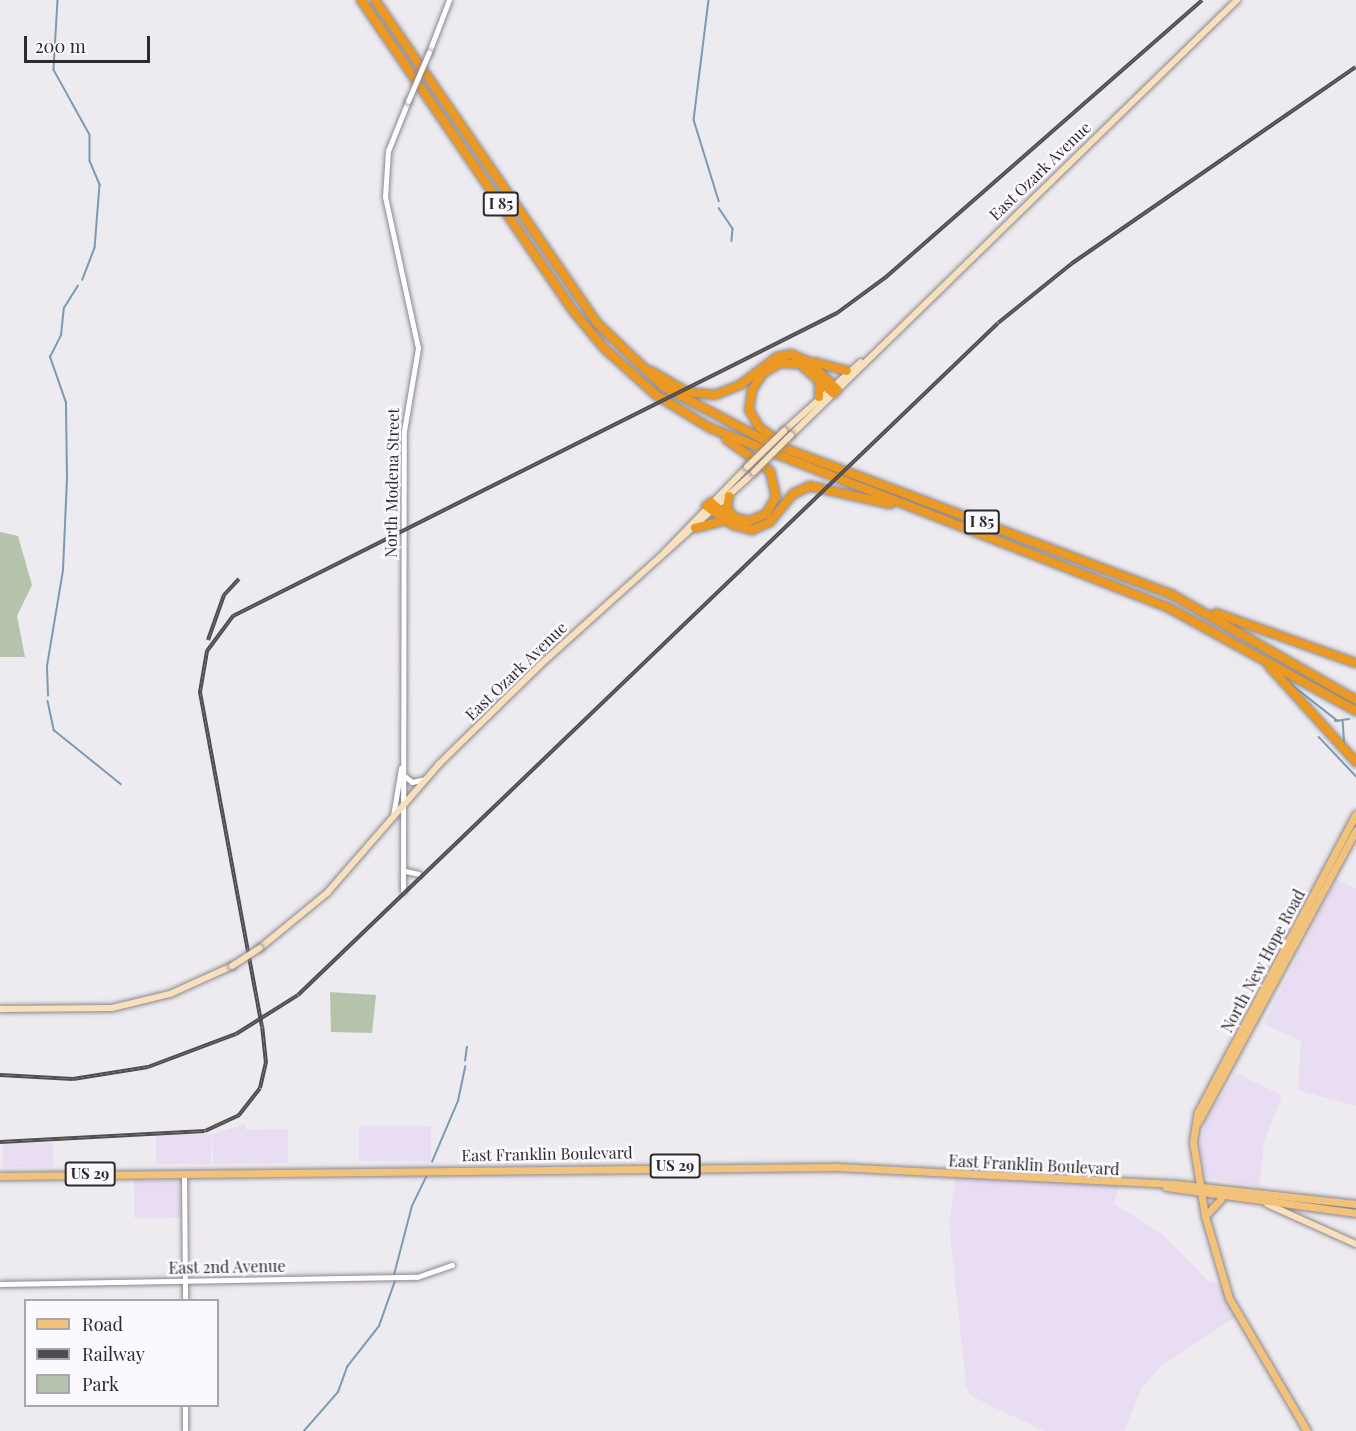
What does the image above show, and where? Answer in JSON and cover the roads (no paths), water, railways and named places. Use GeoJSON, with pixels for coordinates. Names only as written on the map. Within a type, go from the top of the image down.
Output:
{"type":"FeatureCollection","features":[{"type":"Feature","properties":{"kind":"highway","name":"I 85"},"geometry":{"type":"LineString","coordinates":[[361,0],[589,331],[656,395],[710,428],[1116,585],[1255,652],[1356,711]]}},
{"type":"Feature","properties":{"kind":"highway","name":"I 85"},"geometry":{"type":"LineString","coordinates":[[375,0],[597,323],[625,354],[704,412],[792,451],[1172,594],[1356,699]]}},
{"type":"Feature","properties":{"kind":"highway"},"geometry":{"type":"LineString","coordinates":[[625,354],[687,392],[715,395],[740,385],[777,357],[804,358],[846,371]]}},
{"type":"Feature","properties":{"kind":"highway"},"geometry":{"type":"LineString","coordinates":[[804,358],[833,389]]}},
{"type":"Feature","properties":{"kind":"highway"},"geometry":{"type":"LineString","coordinates":[[792,451],[755,422],[752,390],[763,373],[780,363],[801,364],[833,389]]}},
{"type":"Feature","properties":{"kind":"highway"},"geometry":{"type":"LineString","coordinates":[[819,379],[819,397]]}},
{"type":"Feature","properties":{"kind":"highway"},"geometry":{"type":"LineString","coordinates":[[710,428],[763,464],[776,484],[774,504],[766,514],[735,519],[711,507]]}},
{"type":"Feature","properties":{"kind":"highway"},"geometry":{"type":"LineString","coordinates":[[711,507],[725,521],[740,529],[758,528],[793,494],[816,486],[946,521]]}},
{"type":"Feature","properties":{"kind":"highway"},"geometry":{"type":"LineString","coordinates":[[729,496],[727,507],[735,519]]}},
{"type":"Feature","properties":{"kind":"highway"},"geometry":{"type":"LineString","coordinates":[[695,528],[725,521]]}},
{"type":"Feature","properties":{"kind":"highway"},"geometry":{"type":"LineString","coordinates":[[1172,594],[1276,638],[1356,663]]}},
{"type":"Feature","properties":{"kind":"highway"},"geometry":{"type":"LineString","coordinates":[[1255,652],[1302,696],[1336,745],[1356,762]]}},
{"type":"Feature","properties":{"kind":"highway"},"geometry":{"type":"LineString","coordinates":[[1336,745],[1356,757]]}},
{"type":"Feature","properties":{"kind":"main road","name":"East Ozark Avenue"},"geometry":{"type":"LineString","coordinates":[[664,553],[695,528],[711,507],[729,496],[754,472],[833,389],[1237,0]]}},
{"type":"Feature","properties":{"kind":"main road","name":"East Ozark Avenue"},"geometry":{"type":"LineString","coordinates":[[0,1009],[112,1008],[170,994],[232,966],[260,948],[317,903],[425,779],[664,553],[819,397],[833,389],[846,371],[861,362]]}},
{"type":"Feature","properties":{"kind":"main road","name":"North New Hope Road"},"geometry":{"type":"LineString","coordinates":[[1307,1431],[1237,1316],[1205,1216],[1193,1147],[1198,1122],[1234,1046],[1356,814]]}},
{"type":"Feature","properties":{"kind":"main road","name":"North New Hope Road"},"geometry":{"type":"LineString","coordinates":[[1198,1122],[1234,1062],[1356,830]]}},
{"type":"Feature","properties":{"kind":"main road"},"geometry":{"type":"LineString","coordinates":[[1234,1046],[1234,1062]]}},
{"type":"Feature","properties":{"kind":"main road","name":"East Franklin Boulevard"},"geometry":{"type":"LineString","coordinates":[[0,1176],[755,1166],[1166,1187],[1198,1186],[1356,1204]]}},
{"type":"Feature","properties":{"kind":"main road","name":"East Franklin Boulevard"},"geometry":{"type":"LineString","coordinates":[[1166,1187],[1201,1196],[1356,1213]]}},
{"type":"Feature","properties":{"kind":"main road"},"geometry":{"type":"LineString","coordinates":[[1205,1216],[1214,1202],[1225,1198]]}},
{"type":"Feature","properties":{"kind":"main road"},"geometry":{"type":"LineString","coordinates":[[1267,1204],[1356,1244]]}},
{"type":"Feature","properties":{"kind":"street","name":"North Modena Street"},"geometry":{"type":"LineString","coordinates":[[403,891],[405,871],[401,768],[405,419],[418,348],[385,197],[388,151],[449,0]]}},
{"type":"Feature","properties":{"kind":"street","name":"North Modena Street"},"geometry":{"type":"LineString","coordinates":[[393,816],[396,781],[401,768]]}},
{"type":"Feature","properties":{"kind":"street"},"geometry":{"type":"LineString","coordinates":[[403,775],[412,782],[425,779]]}},
{"type":"Feature","properties":{"kind":"street","name":"North Modena Street"},"geometry":{"type":"LineString","coordinates":[[396,781],[403,803]]}},
{"type":"Feature","properties":{"kind":"street"},"geometry":{"type":"LineString","coordinates":[[405,871],[419,874]]}},
{"type":"Feature","properties":{"kind":"street"},"geometry":{"type":"LineString","coordinates":[[184,1173],[184,1299]]}},
{"type":"Feature","properties":{"kind":"street","name":"East 2nd Avenue"},"geometry":{"type":"LineString","coordinates":[[0,1284],[417,1277],[452,1264]]}},
{"type":"Feature","properties":{"kind":"street"},"geometry":{"type":"LineString","coordinates":[[185,1407],[186,1431]]}},
{"type":"Feature","properties":{"kind":"waterway"},"geometry":{"type":"LineString","coordinates":[[58,0],[54,70],[90,135],[90,161],[100,185],[95,248],[83,280]]}},
{"type":"Feature","properties":{"kind":"waterway"},"geometry":{"type":"LineString","coordinates":[[709,0],[694,120],[719,201]]}},
{"type":"Feature","properties":{"kind":"waterway"},"geometry":{"type":"LineString","coordinates":[[719,208],[733,229],[732,241]]}},
{"type":"Feature","properties":{"kind":"waterway"},"geometry":{"type":"LineString","coordinates":[[48,696],[47,666],[63,570],[67,478],[66,403],[50,357],[61,335],[64,308],[78,286]]}},
{"type":"Feature","properties":{"kind":"waterway"},"geometry":{"type":"LineString","coordinates":[[1291,684],[1338,721]]}},
{"type":"Feature","properties":{"kind":"waterway"},"geometry":{"type":"LineString","coordinates":[[48,701],[54,730],[121,784]]}},
{"type":"Feature","properties":{"kind":"waterway"},"geometry":{"type":"LineString","coordinates":[[1335,721],[1349,719]]}},
{"type":"Feature","properties":{"kind":"waterway"},"geometry":{"type":"LineString","coordinates":[[1343,720],[1345,747]]}},
{"type":"Feature","properties":{"kind":"waterway"},"geometry":{"type":"LineString","coordinates":[[1319,737],[1356,776]]}},
{"type":"Feature","properties":{"kind":"waterway"},"geometry":{"type":"LineString","coordinates":[[465,1061],[467,1047]]}},
{"type":"Feature","properties":{"kind":"waterway"},"geometry":{"type":"LineString","coordinates":[[432,1162],[458,1101],[465,1067]]}},
{"type":"Feature","properties":{"kind":"waterway"},"geometry":{"type":"LineString","coordinates":[[394,1275],[412,1206],[426,1177]]}},
{"type":"Feature","properties":{"kind":"waterway"},"geometry":{"type":"LineString","coordinates":[[304,1431],[338,1392],[347,1367],[379,1326],[395,1281]]}},
{"type":"Feature","properties":{"kind":"railway"},"geometry":{"type":"LineString","coordinates":[[0,1142],[205,1131],[239,1115],[260,1088],[266,1063],[262,1027],[200,692],[207,651],[233,616],[837,313],[886,277],[1202,0]]}},
{"type":"Feature","properties":{"kind":"railway"},"geometry":{"type":"LineString","coordinates":[[0,1075],[73,1079],[148,1067],[236,1034],[298,995],[998,323],[1071,264],[1356,67]]}},
{"type":"Feature","properties":{"kind":"railway"},"geometry":{"type":"LineString","coordinates":[[208,640],[224,595],[239,579]]}}]}
